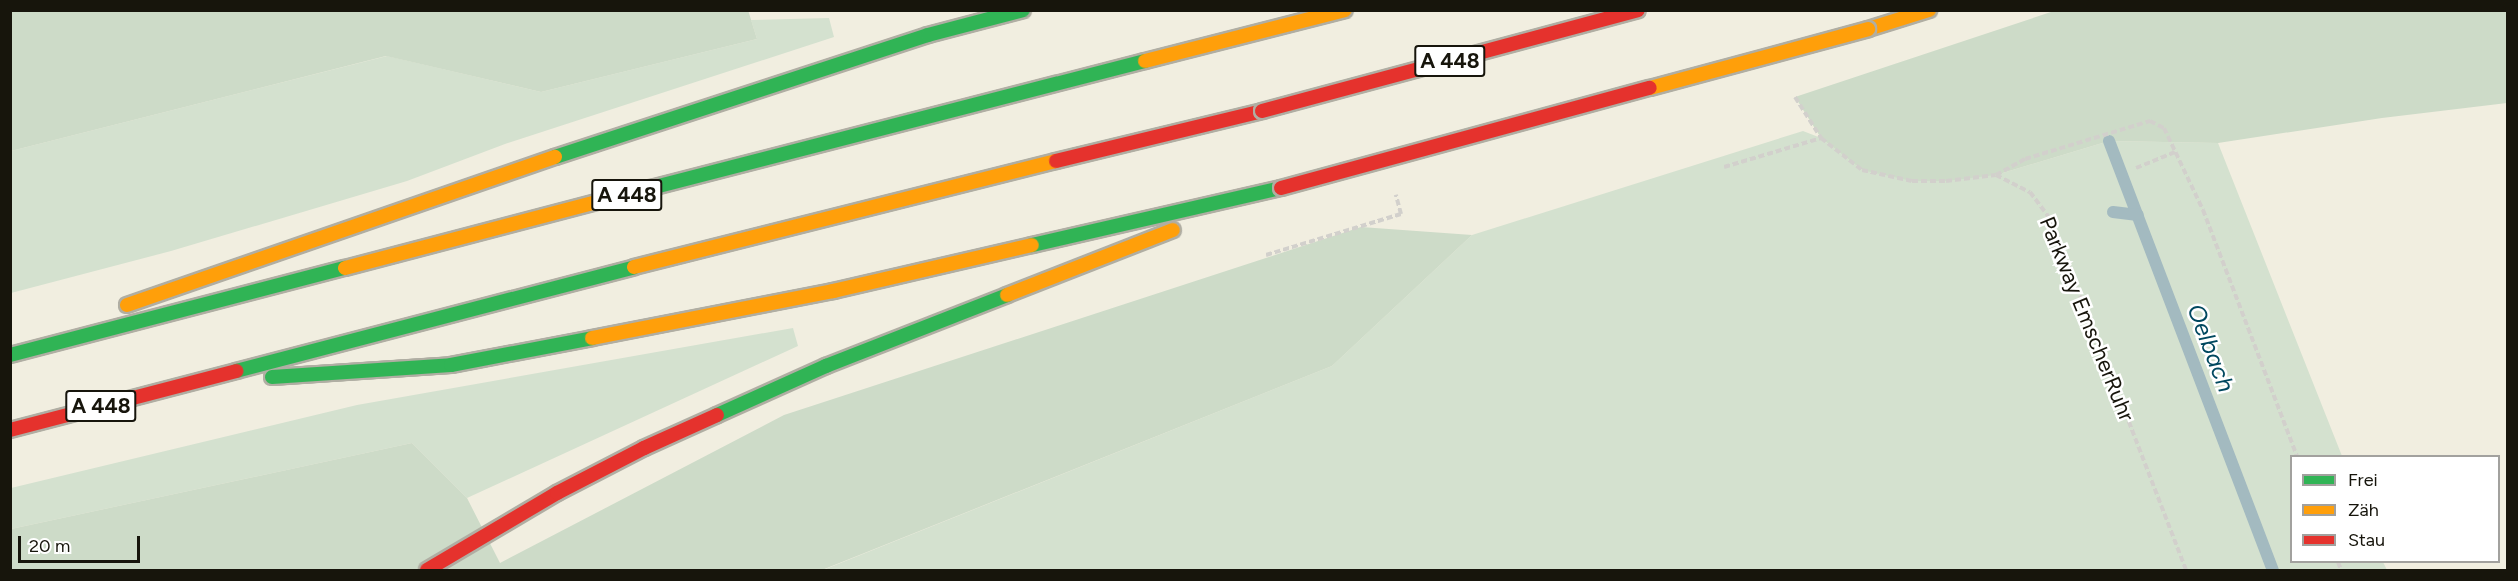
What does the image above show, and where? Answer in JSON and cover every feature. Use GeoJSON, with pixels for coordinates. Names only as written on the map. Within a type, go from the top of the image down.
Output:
{"type":"FeatureCollection","features":[{"type":"Feature","properties":{"kind":"highway"},"geometry":{"type":"LineString","coordinates":[[112,310],[428,199],[928,35],[1023,10]]}},
{"type":"Feature","properties":{"kind":"highway","name":"A 448"},"geometry":{"type":"LineString","coordinates":[[10,356],[860,134],[1244,38],[1346,10]]}},
{"type":"Feature","properties":{"kind":"highway","name":"A 448"},"geometry":{"type":"LineString","coordinates":[[10,430],[886,202],[1262,111],[1638,10]]}},
{"type":"Feature","properties":{"kind":"highway"},"geometry":{"type":"LineString","coordinates":[[192,383],[451,365],[833,291],[1281,189],[1868,29],[1929,10]]}},
{"type":"Feature","properties":{"kind":"highway"},"geometry":{"type":"LineString","coordinates":[[427,570],[557,493],[596,473],[826,366],[1281,189]]}},
{"type":"Feature","properties":{"kind":"highway"},"geometry":{"type":"LineString","coordinates":[[10,346],[78,322]]}},
{"type":"Feature","properties":{"kind":"path"},"geometry":{"type":"LineString","coordinates":[[1796,97],[1821,138],[1862,170],[1912,181],[1946,181],[1996,175],[2036,156],[2150,121],[2164,128],[2203,210],[2297,455]]}},
{"type":"Feature","properties":{"kind":"path"},"geometry":{"type":"LineString","coordinates":[[1724,167],[1821,138]]}},
{"type":"Feature","properties":{"kind":"path"},"geometry":{"type":"LineString","coordinates":[[2136,168],[2175,152]]}},
{"type":"Feature","properties":{"kind":"path","name":"Parkway EmscherRuhr"},"geometry":{"type":"LineString","coordinates":[[1996,175],[2030,192],[2051,220],[2186,570]]}},
{"type":"Feature","properties":{"kind":"path"},"geometry":{"type":"LineString","coordinates":[[1266,255],[1401,214]]}},
{"type":"Feature","properties":{"kind":"green space"},"geometry":{"type":"Polygon","coordinates":[[[748,10],[757,39],[541,92],[386,56],[11,151],[11,11],[748,10]]]}},
{"type":"Feature","properties":{"kind":"green space"},"geometry":{"type":"Polygon","coordinates":[[[2054,11],[2507,11],[2507,103],[2382,118],[2218,143],[2109,141],[1996,175],[1946,181],[1912,181],[1862,170],[1821,138],[1795,97],[2054,11]]]}},
{"type":"Feature","properties":{"kind":"green space"},"geometry":{"type":"Polygon","coordinates":[[[829,18],[834,37],[505,144],[407,181],[171,251],[11,293],[11,151],[387,56],[541,92],[757,39],[751,20],[829,18]]]}},
{"type":"Feature","properties":{"kind":"green space"},"geometry":{"type":"Polygon","coordinates":[[[1803,131],[1821,138],[1862,170],[1996,175],[2109,141],[2218,143],[2342,455],[2290,455],[2290,563],[2384,563],[2387,570],[823,570],[1332,366],[1472,235],[1803,131]]]}},
{"type":"Feature","properties":{"kind":"green space"},"geometry":{"type":"Polygon","coordinates":[[[1361,227],[1472,235],[1332,366],[822,570],[11,570],[11,529],[412,443],[467,498],[500,563],[784,415],[1361,227]]]}},
{"type":"Feature","properties":{"kind":"green space"},"geometry":{"type":"Polygon","coordinates":[[[793,328],[798,346],[467,498],[412,443],[11,529],[11,488],[357,405],[793,328]]]}},
{"type":"Feature","properties":{"kind":"waterway","name":"Oelbach"},"geometry":{"type":"LineString","coordinates":[[2109,141],[2273,570]]}},
{"type":"Feature","properties":{"kind":"waterway"},"geometry":{"type":"LineString","coordinates":[[2113,212],[2138,215]]}},
{"type":"Feature","properties":{"kind":"traffic: fast"},"geometry":{"type":"LineString","coordinates":[[555,157],[928,35],[1023,10]]}},
{"type":"Feature","properties":{"kind":"traffic: fast"},"geometry":{"type":"LineString","coordinates":[[651,188],[1145,61]]}},
{"type":"Feature","properties":{"kind":"traffic: fast"},"geometry":{"type":"LineString","coordinates":[[1032,245],[1281,188]]}},
{"type":"Feature","properties":{"kind":"traffic: fast"},"geometry":{"type":"LineString","coordinates":[[236,371],[634,267]]}},
{"type":"Feature","properties":{"kind":"traffic: fast"},"geometry":{"type":"LineString","coordinates":[[10,355],[345,268]]}},
{"type":"Feature","properties":{"kind":"traffic: fast"},"geometry":{"type":"LineString","coordinates":[[717,415],[826,366],[1007,295]]}},
{"type":"Feature","properties":{"kind":"traffic: fast"},"geometry":{"type":"LineString","coordinates":[[272,377],[451,365],[592,338]]}},
{"type":"Feature","properties":{"kind":"traffic: slow"},"geometry":{"type":"LineString","coordinates":[[1145,61],[1345,10]]}},
{"type":"Feature","properties":{"kind":"traffic: slow"},"geometry":{"type":"LineString","coordinates":[[1868,29],[1929,10]]}},
{"type":"Feature","properties":{"kind":"traffic: slow"},"geometry":{"type":"LineString","coordinates":[[1650,88],[1868,29]]}},
{"type":"Feature","properties":{"kind":"traffic: slow"},"geometry":{"type":"LineString","coordinates":[[127,305],[555,157]]}},
{"type":"Feature","properties":{"kind":"traffic: slow"},"geometry":{"type":"LineString","coordinates":[[634,267],[1056,161]]}},
{"type":"Feature","properties":{"kind":"traffic: slow"},"geometry":{"type":"LineString","coordinates":[[345,268],[651,188]]}},
{"type":"Feature","properties":{"kind":"traffic: slow"},"geometry":{"type":"LineString","coordinates":[[1007,295],[1173,230]]}},
{"type":"Feature","properties":{"kind":"traffic: slow"},"geometry":{"type":"LineString","coordinates":[[592,338],[833,291],[1032,245]]}},
{"type":"Feature","properties":{"kind":"traffic: jam"},"geometry":{"type":"LineString","coordinates":[[1262,111],[1638,10]]}},
{"type":"Feature","properties":{"kind":"traffic: jam"},"geometry":{"type":"LineString","coordinates":[[1281,188],[1650,88]]}},
{"type":"Feature","properties":{"kind":"traffic: jam"},"geometry":{"type":"LineString","coordinates":[[1056,161],[1262,111]]}},
{"type":"Feature","properties":{"kind":"traffic: jam"},"geometry":{"type":"LineString","coordinates":[[10,430],[236,371]]}},
{"type":"Feature","properties":{"kind":"traffic: jam"},"geometry":{"type":"LineString","coordinates":[[427,570],[557,493],[644,448],[717,415]]}}]}
